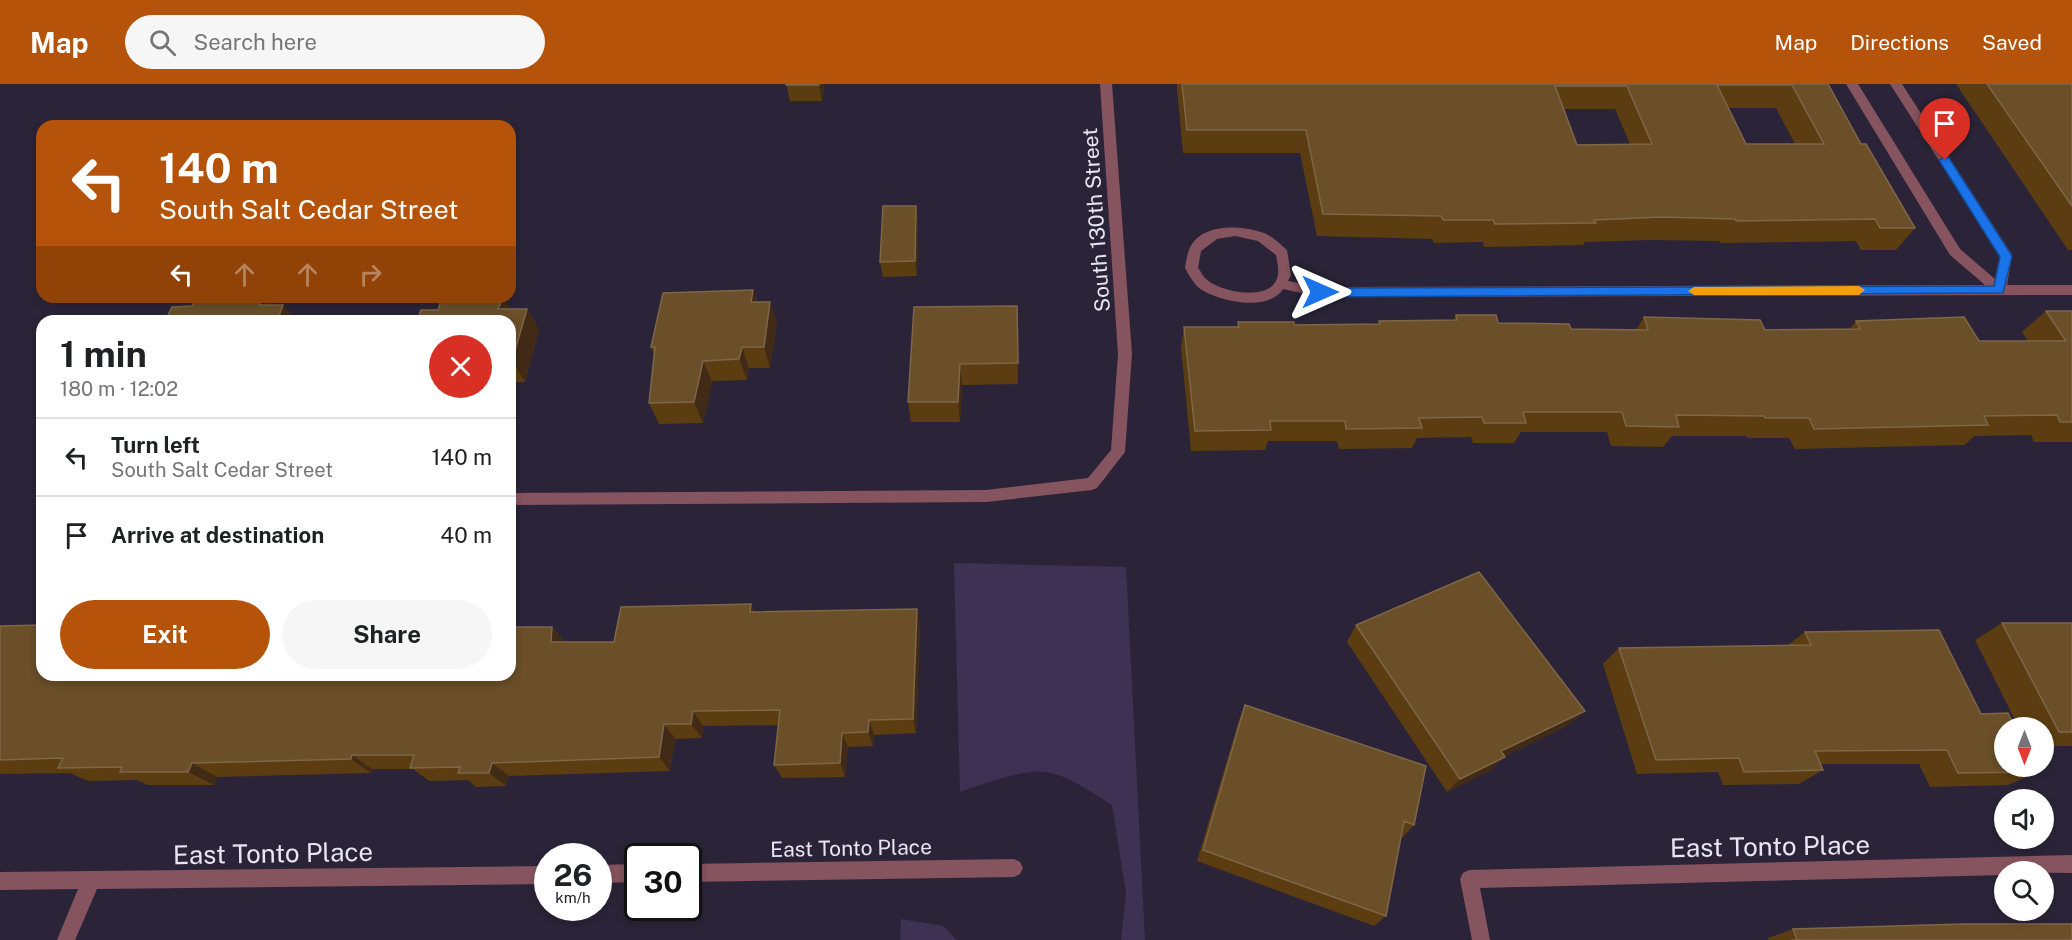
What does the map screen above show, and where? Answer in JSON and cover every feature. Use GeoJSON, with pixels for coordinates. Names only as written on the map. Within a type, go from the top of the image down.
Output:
{"type":"FeatureCollection","features":[{"type":"Feature","properties":{"kind":"street","name":"South 130th Street"},"geometry":{"type":"LineString","coordinates":[[516,499],[987,496],[1092,484],[1118,452],[1125,354],[1106,84]]}},
{"type":"Feature","properties":{"kind":"street"},"geometry":{"type":"LineString","coordinates":[[1852,84],[1955,252],[1999,290]]}},
{"type":"Feature","properties":{"kind":"street"},"geometry":{"type":"LineString","coordinates":[[1896,84],[2006,256],[1999,290]]}},
{"type":"Feature","properties":{"kind":"street"},"geometry":{"type":"LineString","coordinates":[[1235,231],[1249,232],[1262,237],[1282,253],[1286,274],[1281,284],[1271,293],[1256,298],[1240,299],[1223,296],[1198,279],[1192,267],[1193,255],[1198,245],[1209,237],[1235,231]]}},
{"type":"Feature","properties":{"kind":"street"},"geometry":{"type":"LineString","coordinates":[[1281,284],[1320,292],[2072,290]]}},
{"type":"Feature","properties":{"kind":"street","name":"East Tonto Place"},"geometry":{"type":"LineString","coordinates":[[1481,940],[1469,879],[2072,864]]}},
{"type":"Feature","properties":{"kind":"street","name":"East Tonto Place"},"geometry":{"type":"LineString","coordinates":[[702,873],[1014,868]]}},
{"type":"Feature","properties":{"kind":"street","name":"East Tonto Place"},"geometry":{"type":"LineString","coordinates":[[0,881],[534,875]]}},
{"type":"Feature","properties":{"kind":"street"},"geometry":{"type":"LineString","coordinates":[[66,940],[91,881]]}},
{"type":"Feature","properties":{"kind":"shaded area"},"geometry":{"type":"Polygon","coordinates":[[[954,563],[1126,567],[1145,940],[1121,940],[1126,893],[1112,805],[1072,781],[1055,774],[1037,771],[1015,775],[960,792],[954,563]]]}},
{"type":"Feature","properties":{"kind":"shaded area"},"geometry":{"type":"Polygon","coordinates":[[[901,919],[943,926],[957,940],[900,940],[901,919]]]}},
{"type":"Feature","properties":{"kind":"building"},"geometry":{"type":"Polygon","coordinates":[[[819,84],[819,85],[786,85],[819,84]]]}},
{"type":"Feature","properties":{"kind":"building"},"geometry":{"type":"Polygon","coordinates":[[[1182,84],[1828,84],[1861,144],[1866,144],[1915,228],[1880,228],[1875,219],[1736,221],[1735,219],[1662,217],[1594,220],[1596,223],[1495,224],[1493,220],[1443,220],[1441,216],[1323,214],[1306,130],[1187,130],[1182,84]],[[1717,85],[1746,144],[1824,144],[1792,85],[1717,85]],[[1555,86],[1577,145],[1652,144],[1627,86],[1555,86]]]}},
{"type":"Feature","properties":{"kind":"building"},"geometry":{"type":"Polygon","coordinates":[[[1987,84],[2072,84],[2072,206],[1987,84]]]}},
{"type":"Feature","properties":{"kind":"building"},"geometry":{"type":"Polygon","coordinates":[[[883,206],[916,206],[915,261],[880,262],[883,206]]]}},
{"type":"Feature","properties":{"kind":"building"},"geometry":{"type":"Polygon","coordinates":[[[753,290],[751,302],[770,302],[764,347],[742,347],[739,359],[703,361],[694,402],[649,403],[655,347],[651,347],[663,293],[753,290]]]}},
{"type":"Feature","properties":{"kind":"building"},"geometry":{"type":"Polygon","coordinates":[[[193,303],[283,305],[279,315],[168,315],[172,307],[192,306],[193,303]]]}},
{"type":"Feature","properties":{"kind":"building"},"geometry":{"type":"Polygon","coordinates":[[[440,303],[500,303],[498,309],[527,309],[516,347],[516,315],[419,315],[421,310],[438,310],[440,303]]]}},
{"type":"Feature","properties":{"kind":"building"},"geometry":{"type":"Polygon","coordinates":[[[1017,306],[1018,363],[960,364],[958,402],[908,402],[914,307],[1017,306]]]}},
{"type":"Feature","properties":{"kind":"building"},"geometry":{"type":"Polygon","coordinates":[[[2046,311],[2072,311],[2072,422],[2060,422],[2057,415],[1984,416],[1988,425],[1814,429],[1809,418],[1676,415],[1679,427],[1626,426],[1622,412],[1523,412],[1526,423],[1484,423],[1482,417],[1419,418],[1422,428],[1346,429],[1345,421],[1270,421],[1271,430],[1195,431],[1184,327],[1239,327],[1238,322],[1294,322],[1294,325],[1380,324],[1379,321],[1457,320],[1456,315],[1496,315],[1498,323],[1569,324],[1571,329],[1648,330],[1644,317],[1760,320],[1765,330],[1860,329],[1856,321],[1964,317],[1979,341],[2066,341],[2046,311]]]}},
{"type":"Feature","properties":{"kind":"building"},"geometry":{"type":"Polygon","coordinates":[[[1479,572],[1585,711],[1501,751],[1505,757],[1460,779],[1356,625],[1479,572]]]}},
{"type":"Feature","properties":{"kind":"building"},"geometry":{"type":"Polygon","coordinates":[[[751,604],[750,612],[917,609],[913,719],[869,720],[868,732],[842,733],[840,763],[774,765],[780,710],[693,711],[691,724],[664,724],[659,757],[492,763],[489,773],[458,773],[460,767],[410,768],[414,755],[352,755],[351,759],[192,763],[188,772],[120,772],[122,767],[58,768],[63,758],[0,760],[0,626],[36,625],[36,681],[516,681],[516,627],[552,627],[551,642],[614,642],[621,607],[751,604]]]}},
{"type":"Feature","properties":{"kind":"building"},"geometry":{"type":"Polygon","coordinates":[[[2002,623],[2072,623],[2072,732],[2059,732],[2054,717],[2051,717],[2002,623]]]}},
{"type":"Feature","properties":{"kind":"building"},"geometry":{"type":"Polygon","coordinates":[[[1939,630],[1981,714],[2008,713],[2010,717],[1994,717],[1994,773],[1958,773],[1947,750],[1815,751],[1823,770],[1744,772],[1739,758],[1656,760],[1619,648],[1811,645],[1805,632],[1939,630]]]}},
{"type":"Feature","properties":{"kind":"building"},"geometry":{"type":"Polygon","coordinates":[[[1245,705],[1426,766],[1414,825],[1404,821],[1386,916],[1203,850],[1245,705]]]}},
{"type":"Feature","properties":{"kind":"building"},"geometry":{"type":"Polygon","coordinates":[[[1963,924],[2072,924],[2072,940],[1797,940],[1793,929],[1963,924]]]}},
{"type":"Feature","properties":{"kind":"slow traffic"},"geometry":{"type":"LineString","coordinates":[[1694,291],[1859,290]]}},
{"type":"Feature","properties":{"kind":"route"},"geometry":{"type":"LineString","coordinates":[[1320,292],[1999,290],[2006,256],[1945,160]]}}]}
